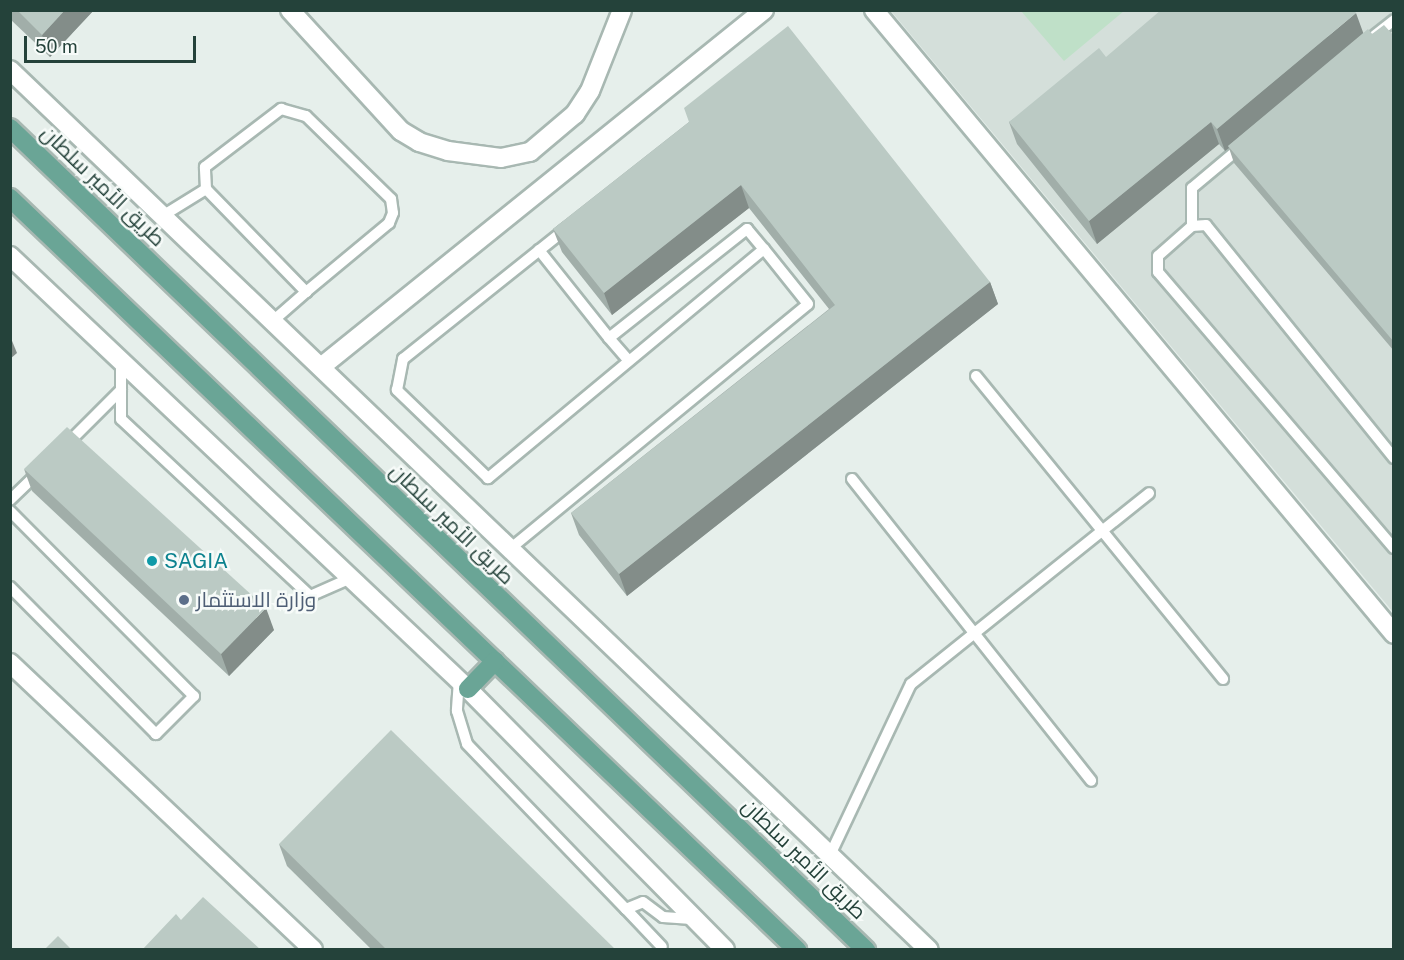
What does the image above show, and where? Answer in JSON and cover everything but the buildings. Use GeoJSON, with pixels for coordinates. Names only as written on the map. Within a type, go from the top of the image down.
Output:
{"type":"FeatureCollection","features":[{"type":"Feature","properties":{"kind":"main road"},"geometry":{"type":"LineString","coordinates":[[290,10],[401,131],[419,142],[448,151],[501,158],[530,152],[574,114],[590,91],[622,10]]}},
{"type":"Feature","properties":{"kind":"main road"},"geometry":{"type":"LineString","coordinates":[[321,367],[764,10]]}},
{"type":"Feature","properties":{"kind":"main road"},"geometry":{"type":"LineString","coordinates":[[874,10],[1394,634]]}},
{"type":"Feature","properties":{"kind":"main road"},"geometry":{"type":"LineString","coordinates":[[10,70],[274,320],[929,950]]}},
{"type":"Feature","properties":{"kind":"main road","name":"طريق الأمير سلطان"},"geometry":{"type":"LineString","coordinates":[[10,128],[866,950]]}},
{"type":"Feature","properties":{"kind":"main road"},"geometry":{"type":"LineString","coordinates":[[10,198],[796,950]]}},
{"type":"Feature","properties":{"kind":"main road"},"geometry":{"type":"LineString","coordinates":[[10,256],[463,685],[725,950]]}},
{"type":"Feature","properties":{"kind":"main road"},"geometry":{"type":"LineString","coordinates":[[463,685],[495,661]]}},
{"type":"Feature","properties":{"kind":"main road"},"geometry":{"type":"LineString","coordinates":[[10,663],[313,950]]}},
{"type":"Feature","properties":{"kind":"lane"},"geometry":{"type":"LineString","coordinates":[[1362,45],[1394,20]]}},
{"type":"Feature","properties":{"kind":"lane"},"geometry":{"type":"LineString","coordinates":[[274,320],[389,223],[393,213],[391,199],[306,116],[281,109],[205,168],[206,189],[306,292]]}},
{"type":"Feature","properties":{"kind":"lane"},"geometry":{"type":"LineString","coordinates":[[1192,226],[1192,188],[1255,136]]}},
{"type":"Feature","properties":{"kind":"lane"},"geometry":{"type":"LineString","coordinates":[[164,215],[206,189]]}},
{"type":"Feature","properties":{"kind":"lane"},"geometry":{"type":"LineString","coordinates":[[574,222],[402,359],[398,390],[488,478],[764,249]]}},
{"type":"Feature","properties":{"kind":"lane"},"geometry":{"type":"LineString","coordinates":[[1394,458],[1206,225],[1192,226],[1158,256],[1158,272],[1394,548]]}},
{"type":"Feature","properties":{"kind":"lane"},"geometry":{"type":"LineString","coordinates":[[511,548],[808,304],[747,229],[609,338]]}},
{"type":"Feature","properties":{"kind":"lane"},"geometry":{"type":"LineString","coordinates":[[539,250],[629,361]]}},
{"type":"Feature","properties":{"kind":"lane"},"geometry":{"type":"LineString","coordinates":[[121,361],[121,418],[310,596],[351,578]]}},
{"type":"Feature","properties":{"kind":"lane"},"geometry":{"type":"LineString","coordinates":[[976,376],[1222,679]]}},
{"type":"Feature","properties":{"kind":"lane"},"geometry":{"type":"LineString","coordinates":[[10,500],[121,390]]}},
{"type":"Feature","properties":{"kind":"lane"},"geometry":{"type":"LineString","coordinates":[[852,479],[1091,781]]}},
{"type":"Feature","properties":{"kind":"lane"},"geometry":{"type":"LineString","coordinates":[[830,855],[911,684],[1149,493]]}},
{"type":"Feature","properties":{"kind":"lane"},"geometry":{"type":"LineString","coordinates":[[10,511],[194,696],[156,734],[10,587]]}},
{"type":"Feature","properties":{"kind":"lane"},"geometry":{"type":"LineString","coordinates":[[463,685],[457,711],[468,744],[662,947]]}},
{"type":"Feature","properties":{"kind":"lane"},"geometry":{"type":"LineString","coordinates":[[626,909],[643,902],[663,917],[695,919]]}},
{"type":"Feature","properties":{"kind":"shaded area"},"geometry":{"type":"Polygon","coordinates":[[[891,11],[1393,11],[1393,612],[891,11]]]}},
{"type":"Feature","properties":{"kind":"green space"},"geometry":{"type":"Polygon","coordinates":[[[1021,11],[1124,11],[1064,61],[1021,11]]]}},
{"type":"Feature","properties":{"kind":"place","name":"SAGIA"},"geometry":{"type":"Point","coordinates":[152,561]}},
{"type":"Feature","properties":{"kind":"place","name":"وزارة الاستثمار"},"geometry":{"type":"Point","coordinates":[184,600]}}]}
